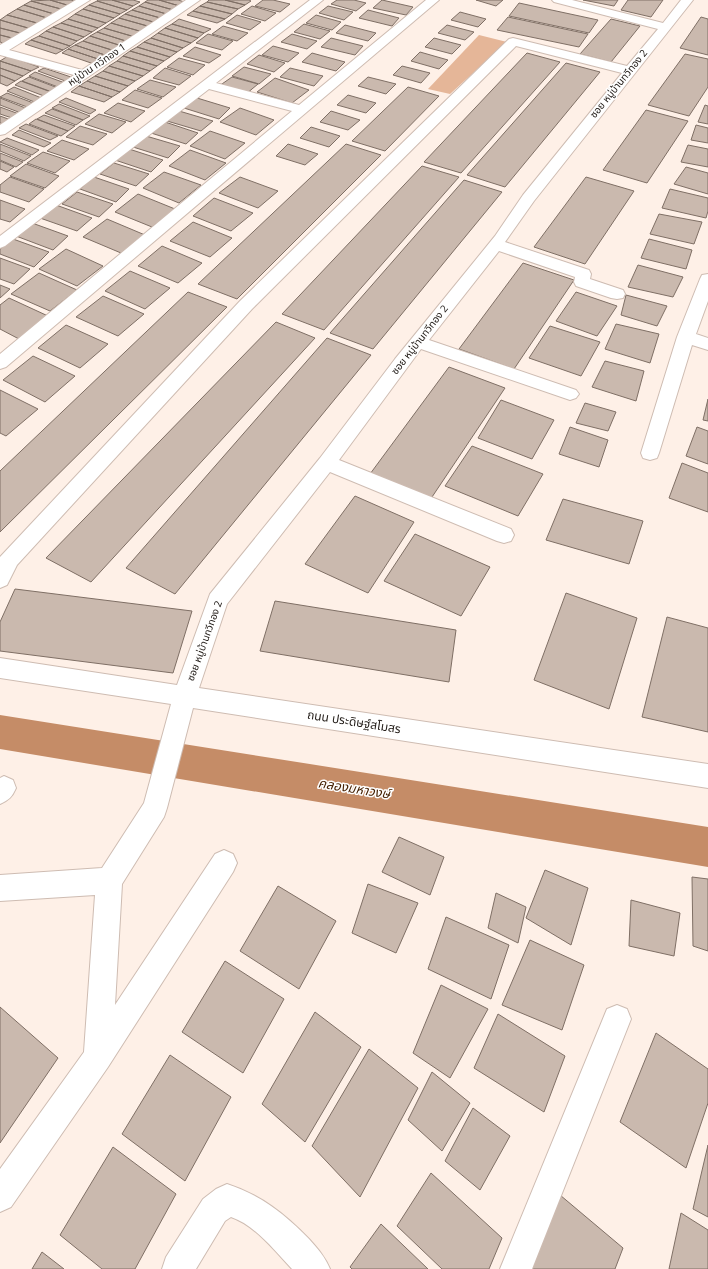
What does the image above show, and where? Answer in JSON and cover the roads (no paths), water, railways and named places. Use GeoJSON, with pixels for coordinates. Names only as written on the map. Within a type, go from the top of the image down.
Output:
{"type":"FeatureCollection","features":[{"type":"Feature","properties":{"kind":"street"},"geometry":{"type":"LineString","coordinates":[[0,50],[84,0]]}},
{"type":"Feature","properties":{"kind":"street","name":"หมู่บ้าน ทวีทอง 1"},"geometry":{"type":"LineString","coordinates":[[0,131],[194,0]]}},
{"type":"Feature","properties":{"kind":"street"},"geometry":{"type":"LineString","coordinates":[[0,243],[317,0]]}},
{"type":"Feature","properties":{"kind":"street"},"geometry":{"type":"LineString","coordinates":[[0,363],[433,0]]}},
{"type":"Feature","properties":{"kind":"street"},"geometry":{"type":"LineString","coordinates":[[558,0],[666,27]]}},
{"type":"Feature","properties":{"kind":"street","name":"ซอย หมู่บ้านทวีทอง 2"},"geometry":{"type":"LineString","coordinates":[[109,881],[155,808],[184,697],[218,600],[327,462],[495,244],[528,198],[687,0]]}},
{"type":"Feature","properties":{"kind":"street"},"geometry":{"type":"LineString","coordinates":[[0,579],[9,560],[246,305],[513,42],[630,71]]}},
{"type":"Feature","properties":{"kind":"street"},"geometry":{"type":"LineString","coordinates":[[0,50],[84,74]]}},
{"type":"Feature","properties":{"kind":"street"},"geometry":{"type":"LineString","coordinates":[[207,85],[302,110]]}},
{"type":"Feature","properties":{"kind":"street"},"geometry":{"type":"LineString","coordinates":[[495,244],[583,274],[582,282],[617,294]]}},
{"type":"Feature","properties":{"kind":"street"},"geometry":{"type":"LineString","coordinates":[[650,453],[686,337],[708,279]]}},
{"type":"Feature","properties":{"kind":"street"},"geometry":{"type":"LineString","coordinates":[[686,337],[708,344]]}},
{"type":"Feature","properties":{"kind":"street"},"geometry":{"type":"LineString","coordinates":[[418,342],[570,394]]}},
{"type":"Feature","properties":{"kind":"street"},"geometry":{"type":"LineString","coordinates":[[327,462],[504,535]]}},
{"type":"Feature","properties":{"kind":"street","name":"ถนน ประดิษฐ์สโมสร"},"geometry":{"type":"LineString","coordinates":[[0,668],[708,776]]}},
{"type":"Feature","properties":{"kind":"street"},"geometry":{"type":"LineString","coordinates":[[0,1196],[98,1058],[224,863]]}},
{"type":"Feature","properties":{"kind":"street"},"geometry":{"type":"LineString","coordinates":[[0,888],[109,881],[98,1058]]}},
{"type":"Feature","properties":{"kind":"street"},"geometry":{"type":"LineString","coordinates":[[516,1269],[617,1019]]}},
{"type":"Feature","properties":{"kind":"street"},"geometry":{"type":"LineString","coordinates":[[178,1269],[214,1210],[227,1200],[239,1202],[258,1214],[286,1238],[314,1269]]}},
{"type":"Feature","properties":{"kind":"waterway","name":"คลองมหาวงษ์"},"geometry":{"type":"LineString","coordinates":[[0,732],[708,847]]}}]}
